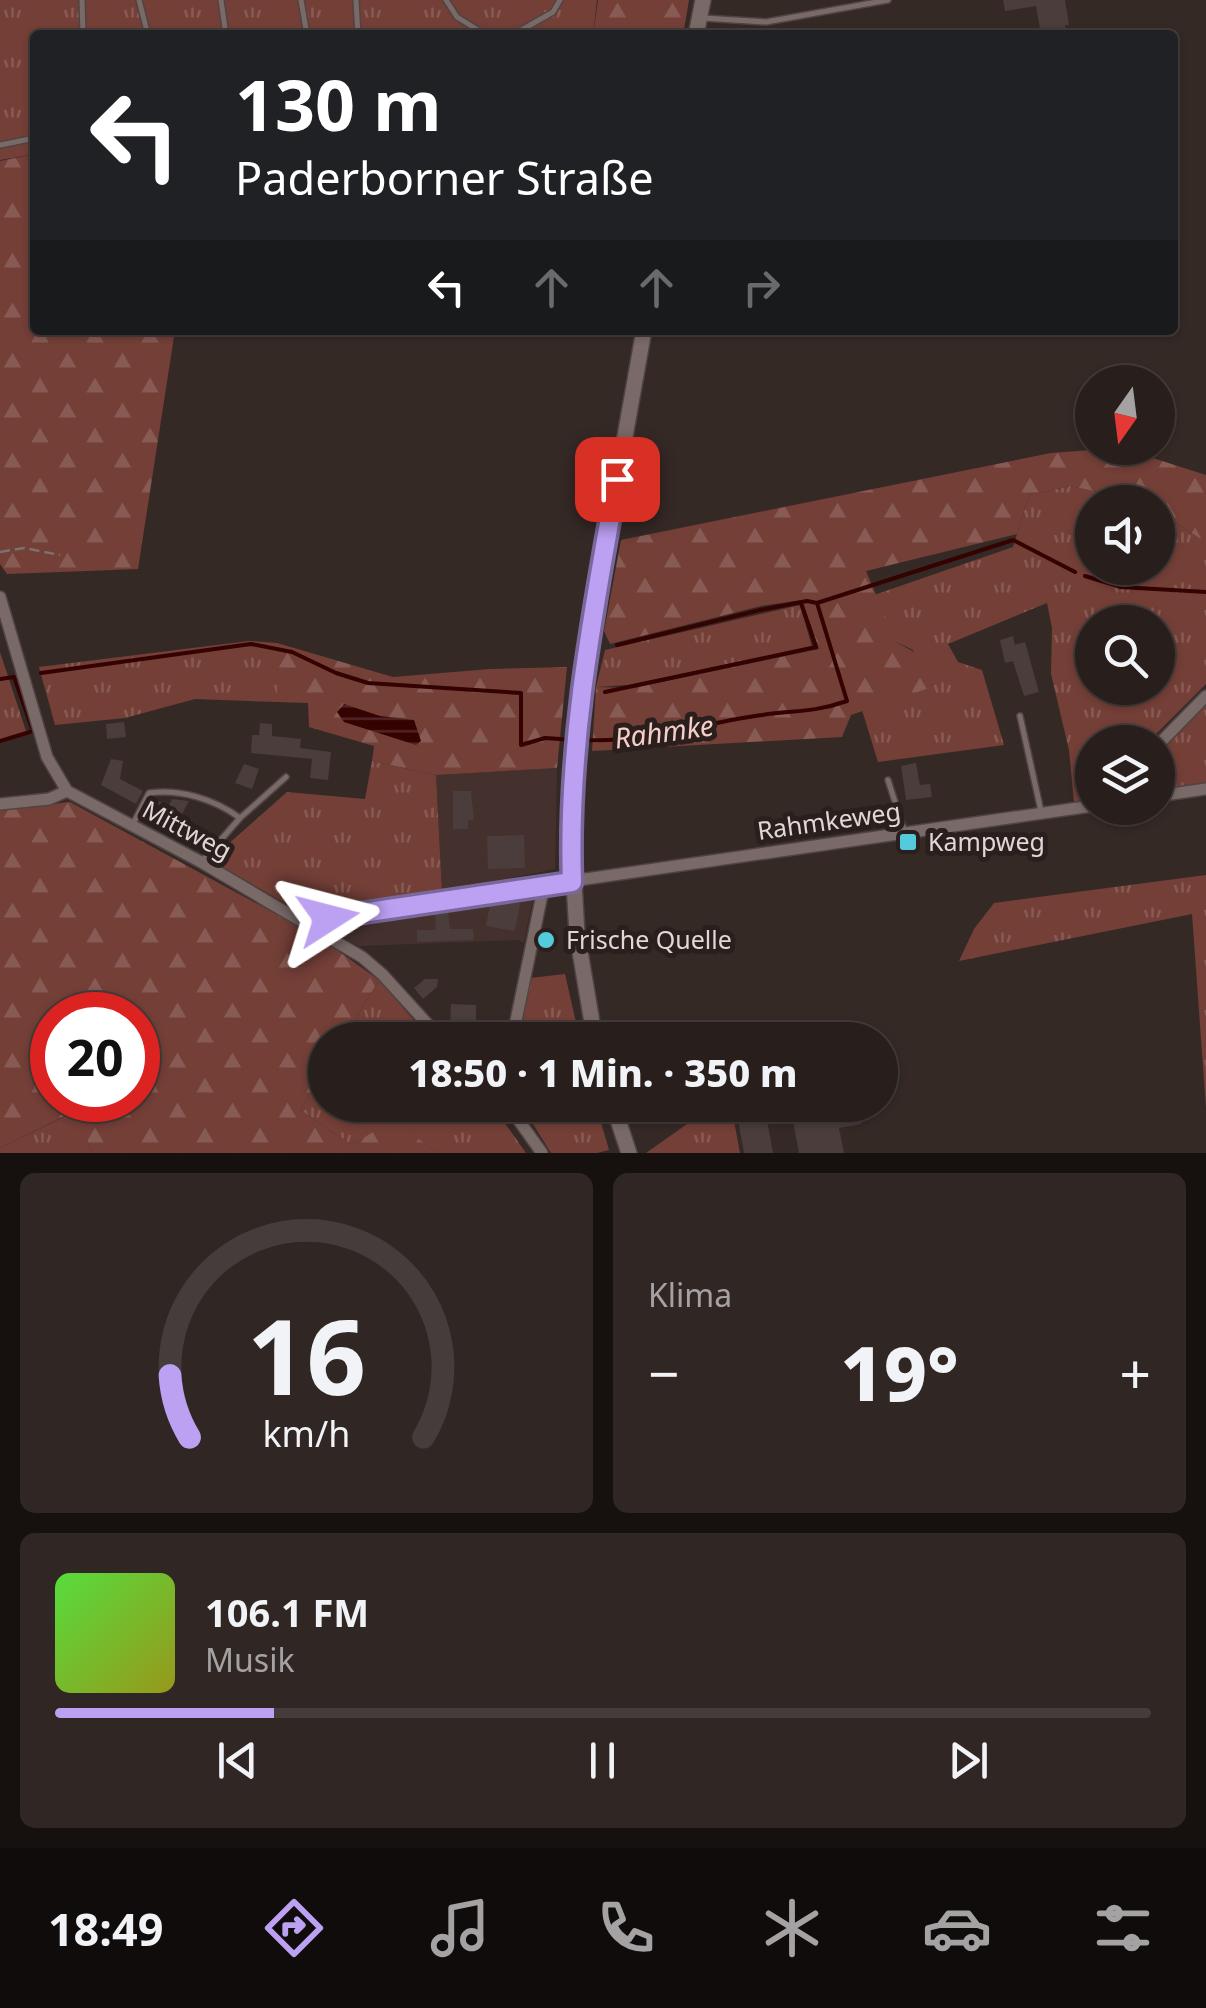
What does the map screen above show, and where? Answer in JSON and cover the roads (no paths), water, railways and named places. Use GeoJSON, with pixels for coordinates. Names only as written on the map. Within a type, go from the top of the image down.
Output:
{"type":"FeatureCollection","features":[{"type":"Feature","properties":{"kind":"main road"},"geometry":{"type":"LineString","coordinates":[[697,30],[703,0]]}},
{"type":"Feature","properties":{"kind":"main road"},"geometry":{"type":"LineString","coordinates":[[591,1022],[572,882],[570,814],[574,750],[584,666],[643,335]]}},
{"type":"Feature","properties":{"kind":"main road"},"geometry":{"type":"LineString","coordinates":[[618,1122],[628,1153]]}},
{"type":"Feature","properties":{"kind":"street"},"geometry":{"type":"LineString","coordinates":[[0,597],[47,757],[68,790],[49,799],[0,804]]}},
{"type":"Feature","properties":{"kind":"street"},"geometry":{"type":"LineString","coordinates":[[1175,728],[1206,696]]}},
{"type":"Feature","properties":{"kind":"street"},"geometry":{"type":"LineString","coordinates":[[1175,794],[1206,789]]}},
{"type":"Feature","properties":{"kind":"street","name":"Mittweg"},"geometry":{"type":"LineString","coordinates":[[68,790],[317,929],[382,974],[426,1022]]}},
{"type":"Feature","properties":{"kind":"street","name":"Rahmkeweg"},"geometry":{"type":"LineString","coordinates":[[572,882],[1075,809]]}},
{"type":"Feature","properties":{"kind":"street"},"geometry":{"type":"LineString","coordinates":[[516,1022],[544,884],[572,882]]}},
{"type":"Feature","properties":{"kind":"street"},"geometry":{"type":"LineString","coordinates":[[524,1122],[542,1153]]}},
{"type":"Feature","properties":{"kind":"lane"},"geometry":{"type":"LineString","coordinates":[[82,0],[83,30]]}},
{"type":"Feature","properties":{"kind":"lane"},"geometry":{"type":"LineString","coordinates":[[139,0],[147,30]]}},
{"type":"Feature","properties":{"kind":"lane"},"geometry":{"type":"LineString","coordinates":[[222,0],[227,30]]}},
{"type":"Feature","properties":{"kind":"lane"},"geometry":{"type":"LineString","coordinates":[[301,0],[305,30]]}},
{"type":"Feature","properties":{"kind":"lane"},"geometry":{"type":"LineString","coordinates":[[356,0],[358,30]]}},
{"type":"Feature","properties":{"kind":"lane"},"geometry":{"type":"LineString","coordinates":[[446,0],[457,18],[477,30]]}},
{"type":"Feature","properties":{"kind":"lane"},"geometry":{"type":"LineString","coordinates":[[522,30],[554,12],[560,0]]}},
{"type":"Feature","properties":{"kind":"lane"},"geometry":{"type":"LineString","coordinates":[[700,17],[766,22],[888,0]]}},
{"type":"Feature","properties":{"kind":"lane"},"geometry":{"type":"LineString","coordinates":[[0,144],[30,139]]}},
{"type":"Feature","properties":{"kind":"lane"},"geometry":{"type":"LineString","coordinates":[[1020,716],[1041,814]]}},
{"type":"Feature","properties":{"kind":"lane"},"geometry":{"type":"LineString","coordinates":[[200,862],[286,776]]}},
{"type":"Feature","properties":{"kind":"lane"},"geometry":{"type":"LineString","coordinates":[[888,780],[905,833]]}},
{"type":"Feature","properties":{"kind":"lane"},"geometry":{"type":"LineString","coordinates":[[132,826],[149,793],[167,790],[193,796],[240,818]]}},
{"type":"Feature","properties":{"kind":"lane"},"geometry":{"type":"LineString","coordinates":[[317,929],[328,918],[544,884]]}},
{"type":"Feature","properties":{"kind":"waterway","name":"Rahmke"},"geometry":{"type":"LineString","coordinates":[[584,740],[652,736],[847,701],[817,603],[1013,540],[1075,572]]}},
{"type":"Feature","properties":{"kind":"waterway","name":"Rahmke"},"geometry":{"type":"LineString","coordinates":[[1114,585],[1206,592]]}},
{"type":"Feature","properties":{"kind":"waterway"},"geometry":{"type":"LineString","coordinates":[[617,645],[760,610],[807,601],[817,603]]}},
{"type":"Feature","properties":{"kind":"waterway","name":"Rahmke"},"geometry":{"type":"LineString","coordinates":[[605,692],[816,647],[801,603]]}},
{"type":"Feature","properties":{"kind":"waterway","name":"Rahmke"},"geometry":{"type":"LineString","coordinates":[[41,673],[251,644],[292,652],[368,683],[521,693],[521,745],[545,738],[575,740]]}},
{"type":"Feature","properties":{"kind":"waterway"},"geometry":{"type":"LineString","coordinates":[[0,679],[14,677],[33,731],[0,741]]}},
{"type":"Feature","properties":{"kind":"place","name":"Kampweg"},"geometry":{"type":"Point","coordinates":[908,842]}},
{"type":"Feature","properties":{"kind":"place","name":"Frische Quelle"},"geometry":{"type":"Point","coordinates":[546,940]}}]}
